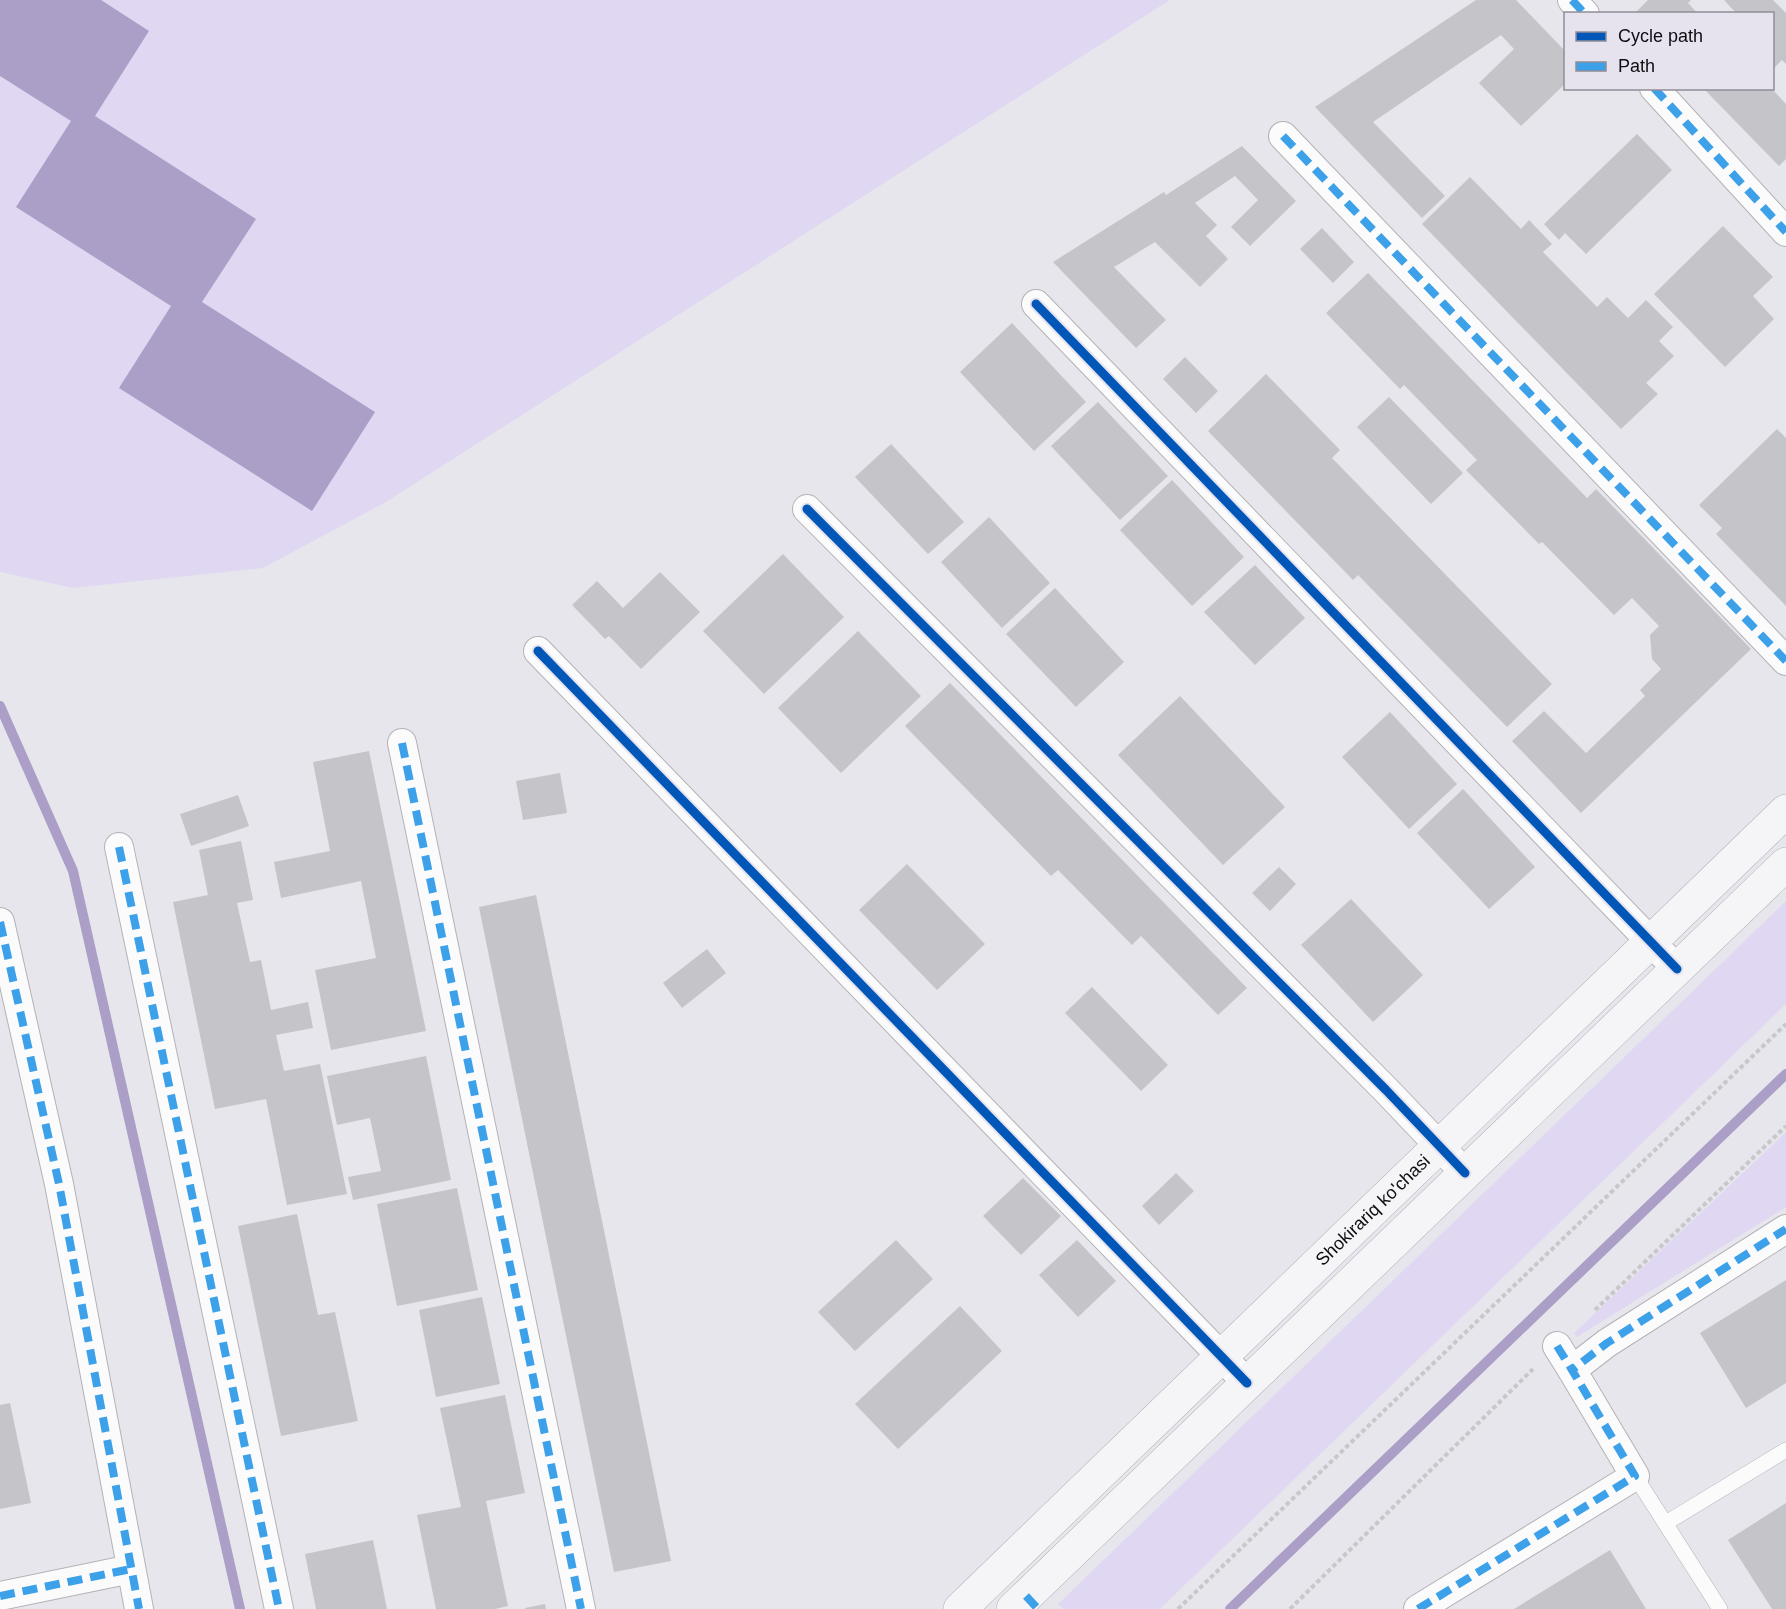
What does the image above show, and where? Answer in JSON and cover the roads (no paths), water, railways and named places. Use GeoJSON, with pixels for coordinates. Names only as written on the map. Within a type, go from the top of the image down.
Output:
{"type":"FeatureCollection","features":[{"type":"Feature","properties":{"kind":"main road","name":"Shokirariq ko'chasi"},"geometry":{"type":"LineString","coordinates":[[960,1609],[1786,811]]}},
{"type":"Feature","properties":{"kind":"main road","name":"Shokirariq ko'chasi"},"geometry":{"type":"LineString","coordinates":[[1026,1605],[1247,1383],[1786,864]]}},
{"type":"Feature","properties":{"kind":"street"},"geometry":{"type":"LineString","coordinates":[[1572,0],[1583,12]]}},
{"type":"Feature","properties":{"kind":"street"},"geometry":{"type":"LineString","coordinates":[[1656,90],[1786,232]]}},
{"type":"Feature","properties":{"kind":"street"},"geometry":{"type":"LineString","coordinates":[[1283,136],[1786,661]]}},
{"type":"Feature","properties":{"kind":"street"},"geometry":{"type":"LineString","coordinates":[[1036,304],[1677,969]]}},
{"type":"Feature","properties":{"kind":"street"},"geometry":{"type":"LineString","coordinates":[[807,509],[1465,1173]]}},
{"type":"Feature","properties":{"kind":"street"},"geometry":{"type":"LineString","coordinates":[[538,651],[1247,1383]]}},
{"type":"Feature","properties":{"kind":"street"},"geometry":{"type":"LineString","coordinates":[[402,743],[581,1609]]}},
{"type":"Feature","properties":{"kind":"street"},"geometry":{"type":"LineString","coordinates":[[119,847],[279,1609]]}},
{"type":"Feature","properties":{"kind":"street"},"geometry":{"type":"LineString","coordinates":[[0,922],[58,1184],[139,1609]]}},
{"type":"Feature","properties":{"kind":"street"},"geometry":{"type":"LineString","coordinates":[[1572,1370],[1607,1343],[1786,1229]]}},
{"type":"Feature","properties":{"kind":"street"},"geometry":{"type":"LineString","coordinates":[[1418,1609],[1635,1476],[1557,1346]]}},
{"type":"Feature","properties":{"kind":"street"},"geometry":{"type":"LineString","coordinates":[[0,1596],[131,1569]]}},
{"type":"Feature","properties":{"kind":"lane"},"geometry":{"type":"LineString","coordinates":[[1666,1523],[1786,1450]]}},
{"type":"Feature","properties":{"kind":"lane"},"geometry":{"type":"LineString","coordinates":[[1635,1476],[1720,1609]]}},
{"type":"Feature","properties":{"kind":"waterway"},"geometry":{"type":"LineString","coordinates":[[0,706],[73,871],[240,1609]]}},
{"type":"Feature","properties":{"kind":"waterway"},"geometry":{"type":"LineString","coordinates":[[1230,1609],[1786,1074]]}}]}
